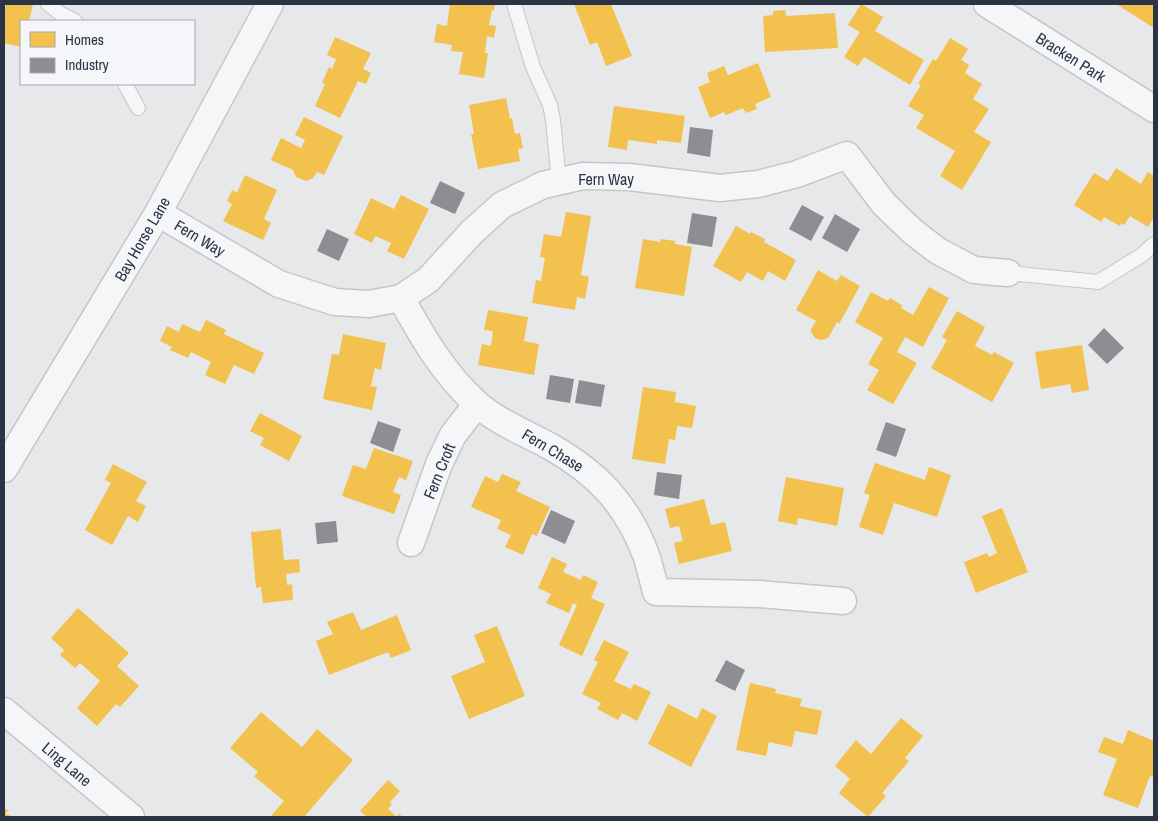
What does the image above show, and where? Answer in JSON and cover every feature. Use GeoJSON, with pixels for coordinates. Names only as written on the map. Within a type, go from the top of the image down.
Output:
{"type":"FeatureCollection","features":[{"type":"Feature","properties":{"kind":"street","name":"Bay Horse Lane"},"geometry":{"type":"LineString","coordinates":[[4,470],[158,213],[270,4]]}},
{"type":"Feature","properties":{"kind":"street","name":"Bracken Park"},"geometry":{"type":"LineString","coordinates":[[987,4],[1154,109]]}},
{"type":"Feature","properties":{"kind":"street","name":"Fern Way"},"geometry":{"type":"LineString","coordinates":[[158,213],[279,284],[335,302],[369,304],[401,298],[428,280],[472,232],[502,205],[543,185],[583,176],[629,177],[720,188],[758,184],[796,174],[847,155],[884,204],[912,231],[938,251],[974,270],[1008,273]]}},
{"type":"Feature","properties":{"kind":"street","name":"Fern Chase"},"geometry":{"type":"LineString","coordinates":[[401,298],[426,344],[450,376],[477,404],[582,466],[608,490],[632,523],[646,556],[656,592],[758,594],[843,601]]}},
{"type":"Feature","properties":{"kind":"street","name":"Fern Croft"},"geometry":{"type":"LineString","coordinates":[[411,543],[439,464],[453,435],[477,404]]}},
{"type":"Feature","properties":{"kind":"street","name":"Ling Lane"},"geometry":{"type":"LineString","coordinates":[[4,711],[131,817]]}},
{"type":"Feature","properties":{"kind":"lane"},"geometry":{"type":"LineString","coordinates":[[48,4],[73,20]]}},
{"type":"Feature","properties":{"kind":"lane"},"geometry":{"type":"LineString","coordinates":[[514,4],[533,67],[550,104],[559,182]]}},
{"type":"Feature","properties":{"kind":"lane"},"geometry":{"type":"LineString","coordinates":[[126,85],[138,108]]}},
{"type":"Feature","properties":{"kind":"lane"},"geometry":{"type":"LineString","coordinates":[[1008,273],[1098,282],[1142,255],[1154,244]]}},
{"type":"Feature","properties":{"kind":"building: Homes"},"geometry":{"type":"Polygon","coordinates":[[[6,4],[33,4],[29,20],[20,20],[20,47],[4,43],[6,4]]]}},
{"type":"Feature","properties":{"kind":"building: Homes"},"geometry":{"type":"Polygon","coordinates":[[[450,4],[495,4],[489,25],[496,26],[494,38],[487,36],[485,53],[488,53],[484,78],[459,74],[463,52],[451,51],[452,45],[434,42],[437,24],[447,26],[450,4]]]}},
{"type":"Feature","properties":{"kind":"building: Homes"},"geometry":{"type":"Polygon","coordinates":[[[574,4],[611,4],[632,56],[606,66],[597,42],[590,45],[574,4]]]}},
{"type":"Feature","properties":{"kind":"building: Homes"},"geometry":{"type":"Polygon","coordinates":[[[861,4],[883,17],[875,31],[924,60],[910,85],[864,57],[858,66],[844,57],[860,32],[848,25],[861,4]]]}},
{"type":"Feature","properties":{"kind":"building: Homes"},"geometry":{"type":"Polygon","coordinates":[[[1116,4],[1154,4],[1154,28],[1116,4]]]}},
{"type":"Feature","properties":{"kind":"building: Homes"},"geometry":{"type":"Polygon","coordinates":[[[785,10],[786,16],[835,13],[838,48],[765,52],[763,16],[773,15],[773,11],[785,10]]]}},
{"type":"Feature","properties":{"kind":"building: Homes"},"geometry":{"type":"Polygon","coordinates":[[[335,37],[371,53],[363,69],[371,73],[366,84],[358,81],[340,118],[315,106],[325,84],[322,83],[329,67],[332,69],[336,59],[327,55],[335,37]]]}},
{"type":"Feature","properties":{"kind":"building: Homes"},"geometry":{"type":"Polygon","coordinates":[[[950,38],[968,49],[961,60],[969,65],[965,73],[982,84],[973,99],[989,109],[974,132],[991,142],[962,190],[940,176],[955,151],[916,128],[924,115],[908,106],[921,85],[918,84],[933,59],[936,61],[950,38]]]}},
{"type":"Feature","properties":{"kind":"building: Homes"},"geometry":{"type":"Polygon","coordinates":[[[758,63],[771,97],[755,104],[757,109],[746,113],[743,108],[726,115],[724,112],[710,118],[698,87],[710,82],[707,73],[724,66],[728,75],[758,63]]]}},
{"type":"Feature","properties":{"kind":"building: Homes"},"geometry":{"type":"Polygon","coordinates":[[[506,98],[515,134],[520,133],[523,148],[518,149],[520,161],[478,169],[471,134],[474,134],[469,105],[506,98]]]}},
{"type":"Feature","properties":{"kind":"building: Homes"},"geometry":{"type":"Polygon","coordinates":[[[614,106],[685,116],[681,143],[657,140],[657,144],[628,140],[627,150],[608,147],[614,106]]]}},
{"type":"Feature","properties":{"kind":"building: Homes"},"geometry":{"type":"Polygon","coordinates":[[[304,117],[343,136],[324,175],[317,172],[313,178],[306,181],[296,177],[293,170],[271,160],[281,138],[301,148],[305,140],[295,135],[304,117]]]}},
{"type":"Feature","properties":{"kind":"building: Homes"},"geometry":{"type":"Polygon","coordinates":[[[1116,168],[1141,184],[1148,172],[1154,176],[1154,217],[1148,227],[1130,216],[1124,225],[1121,223],[1120,226],[1104,217],[1101,222],[1074,205],[1094,173],[1108,181],[1116,168]]]}},
{"type":"Feature","properties":{"kind":"building: Homes"},"geometry":{"type":"Polygon","coordinates":[[[245,175],[277,190],[264,219],[271,223],[263,240],[223,221],[232,204],[227,201],[232,190],[237,193],[245,175]]]}},
{"type":"Feature","properties":{"kind":"building: Homes"},"geometry":{"type":"Polygon","coordinates":[[[401,195],[429,209],[404,259],[387,251],[391,243],[375,236],[372,243],[354,234],[371,198],[394,209],[401,195]]]}},
{"type":"Feature","properties":{"kind":"building: Homes"},"geometry":{"type":"Polygon","coordinates":[[[566,212],[591,216],[581,275],[589,277],[585,299],[577,297],[575,310],[532,303],[536,280],[541,281],[545,258],[540,257],[544,234],[561,237],[566,212]]]}},
{"type":"Feature","properties":{"kind":"building: Homes"},"geometry":{"type":"Polygon","coordinates":[[[736,226],[750,234],[751,232],[765,239],[764,242],[796,260],[785,281],[768,271],[763,281],[747,272],[741,282],[713,266],[736,226]]]}},
{"type":"Feature","properties":{"kind":"building: Homes"},"geometry":{"type":"Polygon","coordinates":[[[643,239],[660,242],[661,239],[675,241],[675,244],[692,247],[684,296],[635,288],[643,239]]]}},
{"type":"Feature","properties":{"kind":"building: Homes"},"geometry":{"type":"Polygon","coordinates":[[[818,270],[837,281],[841,275],[860,286],[839,324],[837,322],[828,338],[821,340],[815,338],[811,332],[816,321],[796,310],[818,270]]]}},
{"type":"Feature","properties":{"kind":"building: Homes"},"geometry":{"type":"Polygon","coordinates":[[[929,287],[949,298],[923,347],[905,337],[897,352],[917,363],[893,404],[867,390],[879,370],[868,364],[883,338],[855,322],[871,292],[888,301],[890,298],[902,305],[901,308],[913,315],[929,287]]]}},
{"type":"Feature","properties":{"kind":"building: Homes"},"geometry":{"type":"Polygon","coordinates":[[[488,310],[528,317],[524,341],[539,344],[534,375],[478,365],[482,344],[491,346],[493,331],[484,330],[488,310]]]}},
{"type":"Feature","properties":{"kind":"building: Homes"},"geometry":{"type":"Polygon","coordinates":[[[957,311],[985,327],[975,346],[992,355],[994,352],[1014,363],[992,402],[931,368],[947,340],[942,337],[957,311]]]}},
{"type":"Feature","properties":{"kind":"building: Homes"},"geometry":{"type":"Polygon","coordinates":[[[206,320],[226,330],[224,334],[264,353],[254,374],[234,365],[225,384],[205,375],[211,362],[191,352],[188,358],[170,350],[172,347],[160,341],[167,326],[179,332],[182,324],[200,332],[206,320]]]}},
{"type":"Feature","properties":{"kind":"building: Homes"},"geometry":{"type":"Polygon","coordinates":[[[343,334],[386,343],[381,370],[375,368],[371,386],[377,387],[372,410],[323,399],[332,354],[339,355],[343,334]]]}},
{"type":"Feature","properties":{"kind":"building: Homes"},"geometry":{"type":"Polygon","coordinates":[[[1082,345],[1089,390],[1072,393],[1070,384],[1041,389],[1035,352],[1082,345]]]}},
{"type":"Feature","properties":{"kind":"building: Homes"},"geometry":{"type":"Polygon","coordinates":[[[643,387],[676,392],[675,402],[696,406],[692,428],[677,426],[675,440],[669,439],[665,464],[632,459],[643,387]]]}},
{"type":"Feature","properties":{"kind":"building: Homes"},"geometry":{"type":"Polygon","coordinates":[[[260,413],[302,436],[289,461],[260,445],[264,438],[250,431],[260,413]]]}},
{"type":"Feature","properties":{"kind":"building: Homes"},"geometry":{"type":"Polygon","coordinates":[[[374,448],[413,461],[406,480],[399,477],[393,492],[401,495],[394,514],[342,496],[353,465],[366,469],[374,448]]]}},
{"type":"Feature","properties":{"kind":"building: Homes"},"geometry":{"type":"Polygon","coordinates":[[[875,463],[925,480],[929,467],[951,475],[937,517],[894,503],[883,535],[859,527],[870,495],[864,493],[875,463]]]}},
{"type":"Feature","properties":{"kind":"building: Homes"},"geometry":{"type":"Polygon","coordinates":[[[113,464],[147,482],[136,501],[146,506],[138,522],[128,516],[112,545],[85,530],[111,483],[105,480],[113,464]]]}},
{"type":"Feature","properties":{"kind":"building: Homes"},"geometry":{"type":"Polygon","coordinates":[[[502,474],[521,482],[516,491],[550,507],[537,536],[532,534],[523,555],[505,547],[511,535],[497,529],[501,520],[471,507],[485,476],[498,482],[502,474]]]}},
{"type":"Feature","properties":{"kind":"building: Homes"},"geometry":{"type":"Polygon","coordinates":[[[786,477],[844,488],[837,526],[798,518],[797,525],[778,521],[786,477]]]}},
{"type":"Feature","properties":{"kind":"building: Homes"},"geometry":{"type":"Polygon","coordinates":[[[704,499],[711,525],[725,522],[732,551],[679,564],[674,543],[683,541],[679,526],[670,528],[665,509],[704,499]]]}},
{"type":"Feature","properties":{"kind":"building: Homes"},"geometry":{"type":"Polygon","coordinates":[[[1002,508],[1028,572],[976,593],[964,562],[987,553],[989,557],[997,553],[982,516],[1002,508]]]}},
{"type":"Feature","properties":{"kind":"building: Homes"},"geometry":{"type":"Polygon","coordinates":[[[281,529],[284,560],[299,559],[300,572],[286,574],[287,585],[292,584],[293,600],[263,603],[261,587],[256,588],[251,532],[281,529]]]}},
{"type":"Feature","properties":{"kind":"building: Homes"},"geometry":{"type":"Polygon","coordinates":[[[552,557],[567,564],[563,572],[581,580],[583,575],[598,582],[591,598],[605,604],[582,656],[559,645],[577,605],[573,603],[569,613],[546,603],[551,594],[538,588],[552,557]]]}},
{"type":"Feature","properties":{"kind":"building: Homes"},"geometry":{"type":"Polygon","coordinates":[[[78,608],[129,653],[117,666],[139,686],[120,707],[116,704],[97,726],[77,708],[100,681],[80,663],[75,668],[60,655],[64,650],[51,638],[78,608]]]}},
{"type":"Feature","properties":{"kind":"building: Homes"},"geometry":{"type":"Polygon","coordinates":[[[353,612],[361,630],[397,615],[411,650],[391,658],[388,652],[329,675],[316,641],[333,634],[327,622],[353,612]]]}},
{"type":"Feature","properties":{"kind":"building: Homes"},"geometry":{"type":"Polygon","coordinates":[[[497,626],[525,696],[469,719],[451,676],[485,662],[474,635],[497,626]]]}},
{"type":"Feature","properties":{"kind":"building: Homes"},"geometry":{"type":"Polygon","coordinates":[[[604,640],[629,652],[614,681],[631,689],[634,684],[651,692],[637,721],[622,713],[618,720],[597,709],[601,703],[582,694],[598,662],[594,660],[604,640]]]}},
{"type":"Feature","properties":{"kind":"building: Homes"},"geometry":{"type":"Polygon","coordinates":[[[750,683],[776,689],[775,693],[802,699],[800,706],[822,711],[817,735],[795,731],[792,747],[769,742],[766,756],[736,750],[750,683]]]}},
{"type":"Feature","properties":{"kind":"building: Homes"},"geometry":{"type":"Polygon","coordinates":[[[668,704],[697,719],[702,708],[717,716],[691,767],[648,744],[668,704]]]}},
{"type":"Feature","properties":{"kind":"building: Homes"},"geometry":{"type":"Polygon","coordinates":[[[261,712],[302,747],[317,729],[353,760],[304,817],[270,817],[284,801],[254,776],[258,772],[230,748],[261,712]]]}},
{"type":"Feature","properties":{"kind":"building: Homes"},"geometry":{"type":"Polygon","coordinates":[[[901,718],[923,736],[905,758],[909,761],[882,793],[886,796],[868,817],[839,793],[850,779],[835,766],[856,740],[871,754],[901,718]]]}},
{"type":"Feature","properties":{"kind":"building: Homes"},"geometry":{"type":"Polygon","coordinates":[[[1128,730],[1154,741],[1154,777],[1150,776],[1138,808],[1103,795],[1117,759],[1098,752],[1104,737],[1123,744],[1128,730]]]}},
{"type":"Feature","properties":{"kind":"building: Homes"},"geometry":{"type":"Polygon","coordinates":[[[388,780],[400,791],[390,802],[392,804],[388,809],[397,817],[367,817],[360,811],[388,780]]]}},
{"type":"Feature","properties":{"kind":"building: Homes"},"geometry":{"type":"Polygon","coordinates":[[[4,809],[8,810],[6,814],[14,817],[4,817],[4,809]]]}},
{"type":"Feature","properties":{"kind":"building: Industry"},"geometry":{"type":"Polygon","coordinates":[[[690,127],[713,130],[710,157],[687,153],[690,127]]]}},
{"type":"Feature","properties":{"kind":"building: Industry"},"geometry":{"type":"Polygon","coordinates":[[[440,181],[465,193],[455,214],[430,203],[440,181]]]}},
{"type":"Feature","properties":{"kind":"building: Industry"},"geometry":{"type":"Polygon","coordinates":[[[802,205],[824,217],[811,241],[789,229],[802,205]]]}},
{"type":"Feature","properties":{"kind":"building: Industry"},"geometry":{"type":"Polygon","coordinates":[[[692,213],[717,217],[712,247],[687,243],[692,213]]]}},
{"type":"Feature","properties":{"kind":"building: Industry"},"geometry":{"type":"Polygon","coordinates":[[[835,214],[860,229],[847,252],[822,238],[835,214]]]}},
{"type":"Feature","properties":{"kind":"building: Industry"},"geometry":{"type":"Polygon","coordinates":[[[327,229],[349,239],[339,261],[317,251],[327,229]]]}},
{"type":"Feature","properties":{"kind":"building: Industry"},"geometry":{"type":"Polygon","coordinates":[[[1104,328],[1124,348],[1107,364],[1088,345],[1104,328]]]}},
{"type":"Feature","properties":{"kind":"building: Industry"},"geometry":{"type":"Polygon","coordinates":[[[550,375],[574,379],[570,403],[546,399],[550,375]]]}},
{"type":"Feature","properties":{"kind":"building: Industry"},"geometry":{"type":"Polygon","coordinates":[[[579,380],[605,385],[601,407],[575,403],[579,380]]]}},
{"type":"Feature","properties":{"kind":"building: Industry"},"geometry":{"type":"Polygon","coordinates":[[[378,421],[401,429],[393,452],[370,443],[378,421]]]}},
{"type":"Feature","properties":{"kind":"building: Industry"},"geometry":{"type":"Polygon","coordinates":[[[886,422],[906,429],[896,457],[876,450],[886,422]]]}},
{"type":"Feature","properties":{"kind":"building: Industry"},"geometry":{"type":"Polygon","coordinates":[[[657,472],[682,475],[679,499],[654,495],[657,472]]]}},
{"type":"Feature","properties":{"kind":"building: Industry"},"geometry":{"type":"Polygon","coordinates":[[[551,510],[575,521],[565,544],[541,533],[551,510]]]}},
{"type":"Feature","properties":{"kind":"building: Industry"},"geometry":{"type":"Polygon","coordinates":[[[336,521],[338,542],[317,544],[315,523],[336,521]]]}},
{"type":"Feature","properties":{"kind":"building: Industry"},"geometry":{"type":"Polygon","coordinates":[[[726,660],[745,670],[735,691],[715,681],[726,660]]]}}]}
